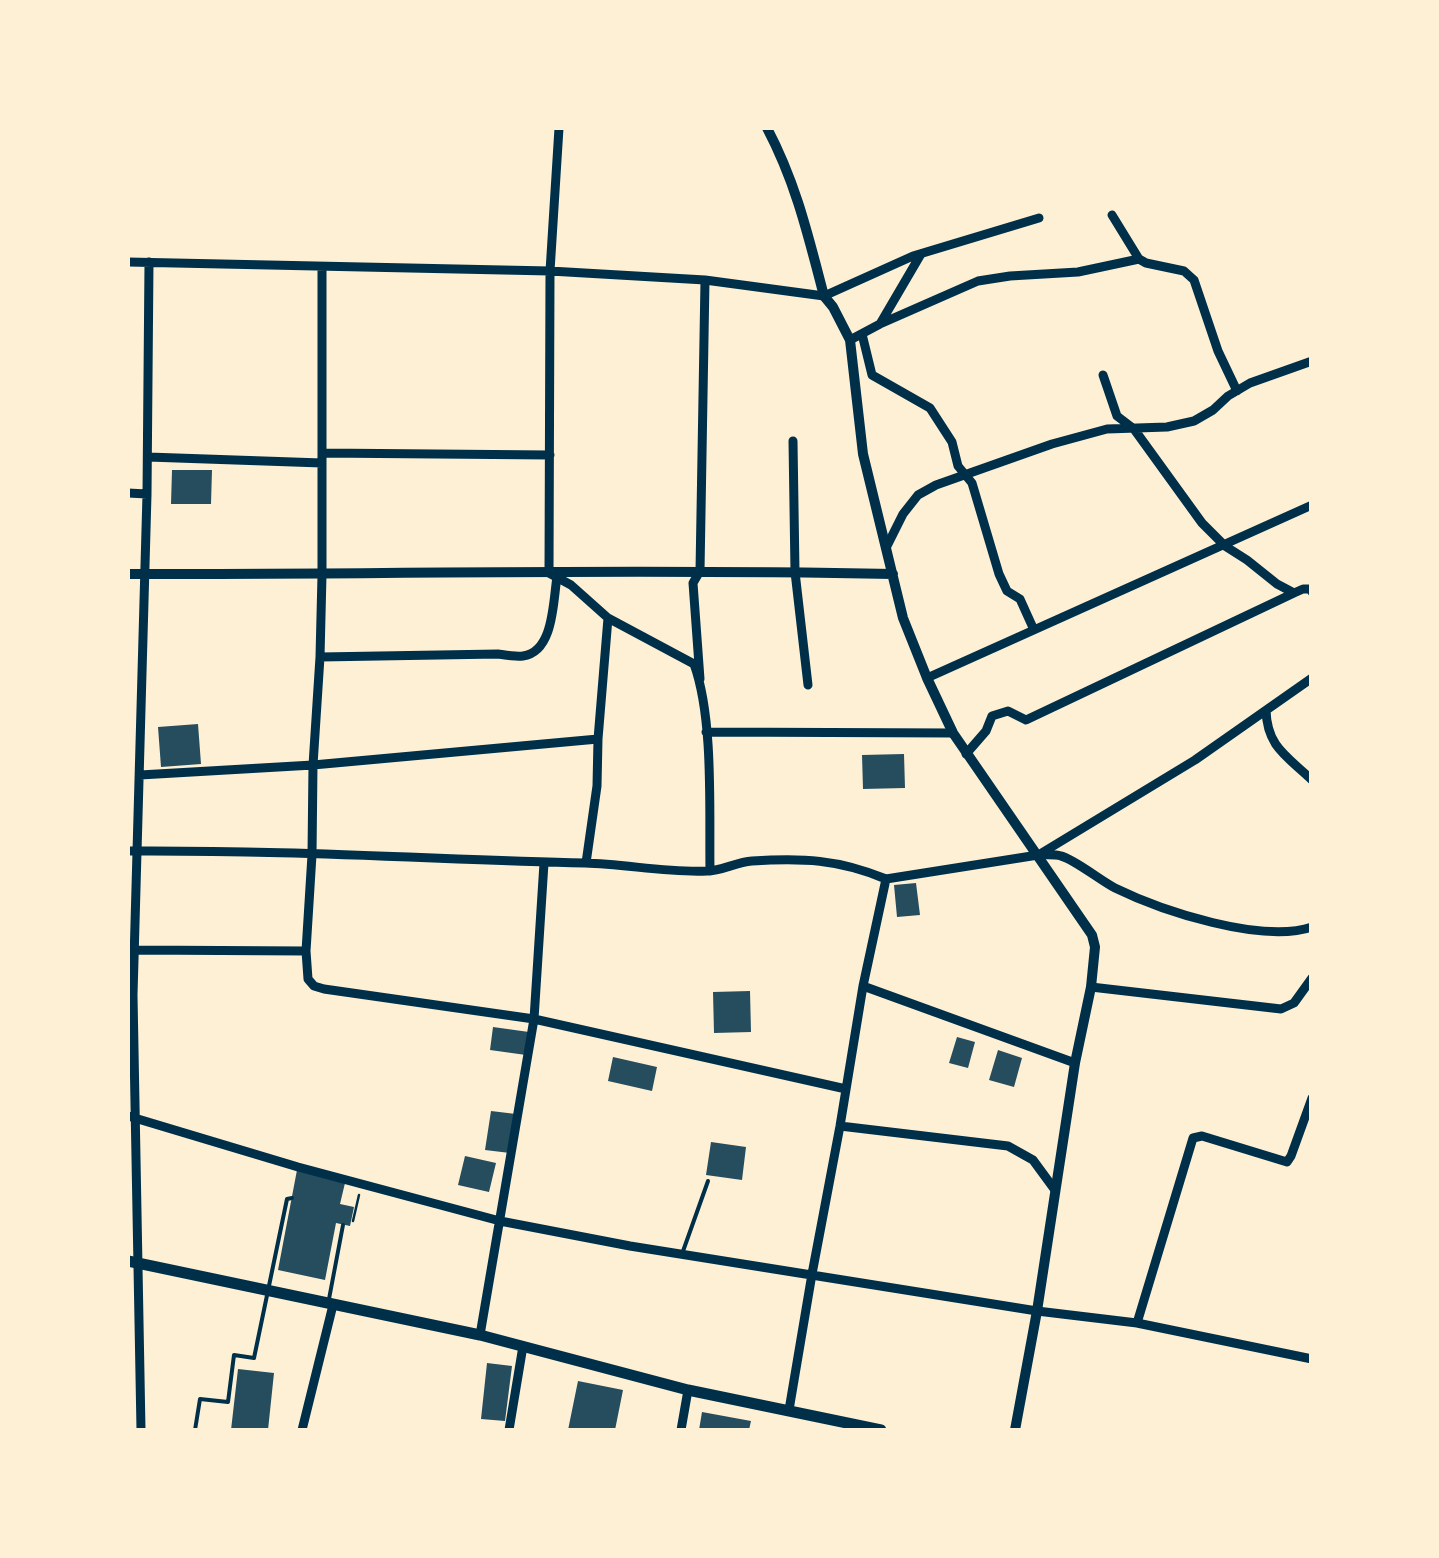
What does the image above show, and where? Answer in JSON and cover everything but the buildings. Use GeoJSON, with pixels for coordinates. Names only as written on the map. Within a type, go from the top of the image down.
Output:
{"type":"FeatureCollection","features":[{"type":"Feature","properties":{"kind":"main road"},"geometry":{"type":"LineString","coordinates":[[133,1262],[480,1335],[688,1390],[881,1430]]}},
{"type":"Feature","properties":{"kind":"street"},"geometry":{"type":"LineString","coordinates":[[320,657],[524,656],[540,649],[546,638],[553,575],[550,271],[559,128]]}},
{"type":"Feature","properties":{"kind":"street"},"geometry":{"type":"LineString","coordinates":[[767,128],[799,200],[824,296],[850,340],[859,431],[903,618],[953,733],[1092,935],[1095,948],[1014,1430]]}},
{"type":"Feature","properties":{"kind":"street"},"geometry":{"type":"LineString","coordinates":[[1112,215],[1138,259],[1184,271],[1194,280],[1218,351],[1237,391]]}},
{"type":"Feature","properties":{"kind":"street"},"geometry":{"type":"LineString","coordinates":[[128,262],[550,271],[705,280],[824,296],[921,254],[1038,218]]}},
{"type":"Feature","properties":{"kind":"street"},"geometry":{"type":"LineString","coordinates":[[880,324],[921,254]]}},
{"type":"Feature","properties":{"kind":"street"},"geometry":{"type":"LineString","coordinates":[[850,340],[978,281],[1078,272],[1138,259]]}},
{"type":"Feature","properties":{"kind":"street"},"geometry":{"type":"LineString","coordinates":[[141,1430],[133,1262],[130,995],[134,950],[132,851],[142,706],[148,262]]}},
{"type":"Feature","properties":{"kind":"street"},"geometry":{"type":"LineString","coordinates":[[322,268],[322,575],[308,979],[324,990],[534,1018],[846,1089]]}},
{"type":"Feature","properties":{"kind":"street"},"geometry":{"type":"LineString","coordinates":[[705,280],[700,571],[693,583],[706,732],[710,871]]}},
{"type":"Feature","properties":{"kind":"street"},"geometry":{"type":"LineString","coordinates":[[862,334],[872,375],[930,408],[952,442],[958,466],[972,482],[999,574],[1007,591],[1020,598],[1034,630]]}},
{"type":"Feature","properties":{"kind":"street"},"geometry":{"type":"LineString","coordinates":[[886,548],[902,514],[918,495],[936,485],[1106,429],[1168,427],[1194,421],[1237,391],[1312,361]]}},
{"type":"Feature","properties":{"kind":"street"},"geometry":{"type":"LineString","coordinates":[[1103,375],[1117,416],[1134,429],[1202,522],[1225,546],[1294,594]]}},
{"type":"Feature","properties":{"kind":"street"},"geometry":{"type":"LineString","coordinates":[[793,440],[796,572],[808,684]]}},
{"type":"Feature","properties":{"kind":"street"},"geometry":{"type":"LineString","coordinates":[[148,457],[550,455]]}},
{"type":"Feature","properties":{"kind":"street"},"geometry":{"type":"LineString","coordinates":[[128,493],[147,494]]}},
{"type":"Feature","properties":{"kind":"street"},"geometry":{"type":"LineString","coordinates":[[927,678],[1312,505]]}},
{"type":"Feature","properties":{"kind":"street"},"geometry":{"type":"LineString","coordinates":[[128,574],[893,574]]}},
{"type":"Feature","properties":{"kind":"street"},"geometry":{"type":"LineString","coordinates":[[553,575],[572,584],[608,618],[694,664],[700,679]]}},
{"type":"Feature","properties":{"kind":"street"},"geometry":{"type":"LineString","coordinates":[[966,754],[986,732],[992,716],[1008,711],[1026,720],[1303,589],[1312,592]]}},
{"type":"Feature","properties":{"kind":"street"},"geometry":{"type":"LineString","coordinates":[[586,863],[597,786],[608,618]]}},
{"type":"Feature","properties":{"kind":"street"},"geometry":{"type":"LineString","coordinates":[[1038,855],[1196,760],[1312,678]]}},
{"type":"Feature","properties":{"kind":"street"},"geometry":{"type":"LineString","coordinates":[[128,707],[142,706]]}},
{"type":"Feature","properties":{"kind":"street"},"geometry":{"type":"LineString","coordinates":[[1266,710],[1270,739],[1312,780]]}},
{"type":"Feature","properties":{"kind":"street"},"geometry":{"type":"LineString","coordinates":[[706,732],[953,733]]}},
{"type":"Feature","properties":{"kind":"street"},"geometry":{"type":"LineString","coordinates":[[140,775],[313,765],[598,739]]}},
{"type":"Feature","properties":{"kind":"street"},"geometry":{"type":"LineString","coordinates":[[132,851],[586,863],[710,871],[750,861],[794,858],[862,869],[886,879],[1038,855],[1060,856],[1140,900],[1192,916],[1256,931],[1297,932],[1312,926]]}},
{"type":"Feature","properties":{"kind":"street"},"geometry":{"type":"LineString","coordinates":[[480,1335],[534,1018],[544,863]]}},
{"type":"Feature","properties":{"kind":"street"},"geometry":{"type":"LineString","coordinates":[[789,1410],[863,986],[886,879]]}},
{"type":"Feature","properties":{"kind":"street"},"geometry":{"type":"LineString","coordinates":[[134,950],[306,951]]}},
{"type":"Feature","properties":{"kind":"street"},"geometry":{"type":"LineString","coordinates":[[1091,987],[1281,1009],[1294,1003],[1312,978]]}},
{"type":"Feature","properties":{"kind":"street"},"geometry":{"type":"LineString","coordinates":[[863,986],[1075,1063]]}},
{"type":"Feature","properties":{"kind":"street"},"geometry":{"type":"LineString","coordinates":[[1137,1323],[1194,1138],[1202,1136],[1287,1162],[1312,1098]]}},
{"type":"Feature","properties":{"kind":"street"},"geometry":{"type":"LineString","coordinates":[[132,1117],[298,1168],[500,1221],[1036,1312],[1137,1323],[1312,1359]]}},
{"type":"Feature","properties":{"kind":"street"},"geometry":{"type":"LineString","coordinates":[[840,1126],[1008,1146],[1034,1160],[1055,1190]]}},
{"type":"Feature","properties":{"kind":"street"},"geometry":{"type":"LineString","coordinates":[[302,1430],[330,1305]]}},
{"type":"Feature","properties":{"kind":"street"},"geometry":{"type":"LineString","coordinates":[[509,1430],[523,1346]]}},
{"type":"Feature","properties":{"kind":"street"},"geometry":{"type":"LineString","coordinates":[[682,1430],[688,1390]]}},
{"type":"Feature","properties":{"kind":"lane"},"geometry":{"type":"LineString","coordinates":[[682,1254],[708,1181]]}},
{"type":"Feature","properties":{"kind":"lane"},"geometry":{"type":"LineString","coordinates":[[196,1430],[200,1399],[228,1402],[234,1356],[254,1358],[286,1199],[292,1198]]}},
{"type":"Feature","properties":{"kind":"lane"},"geometry":{"type":"LineString","coordinates":[[330,1305],[343,1225]]}}]}
